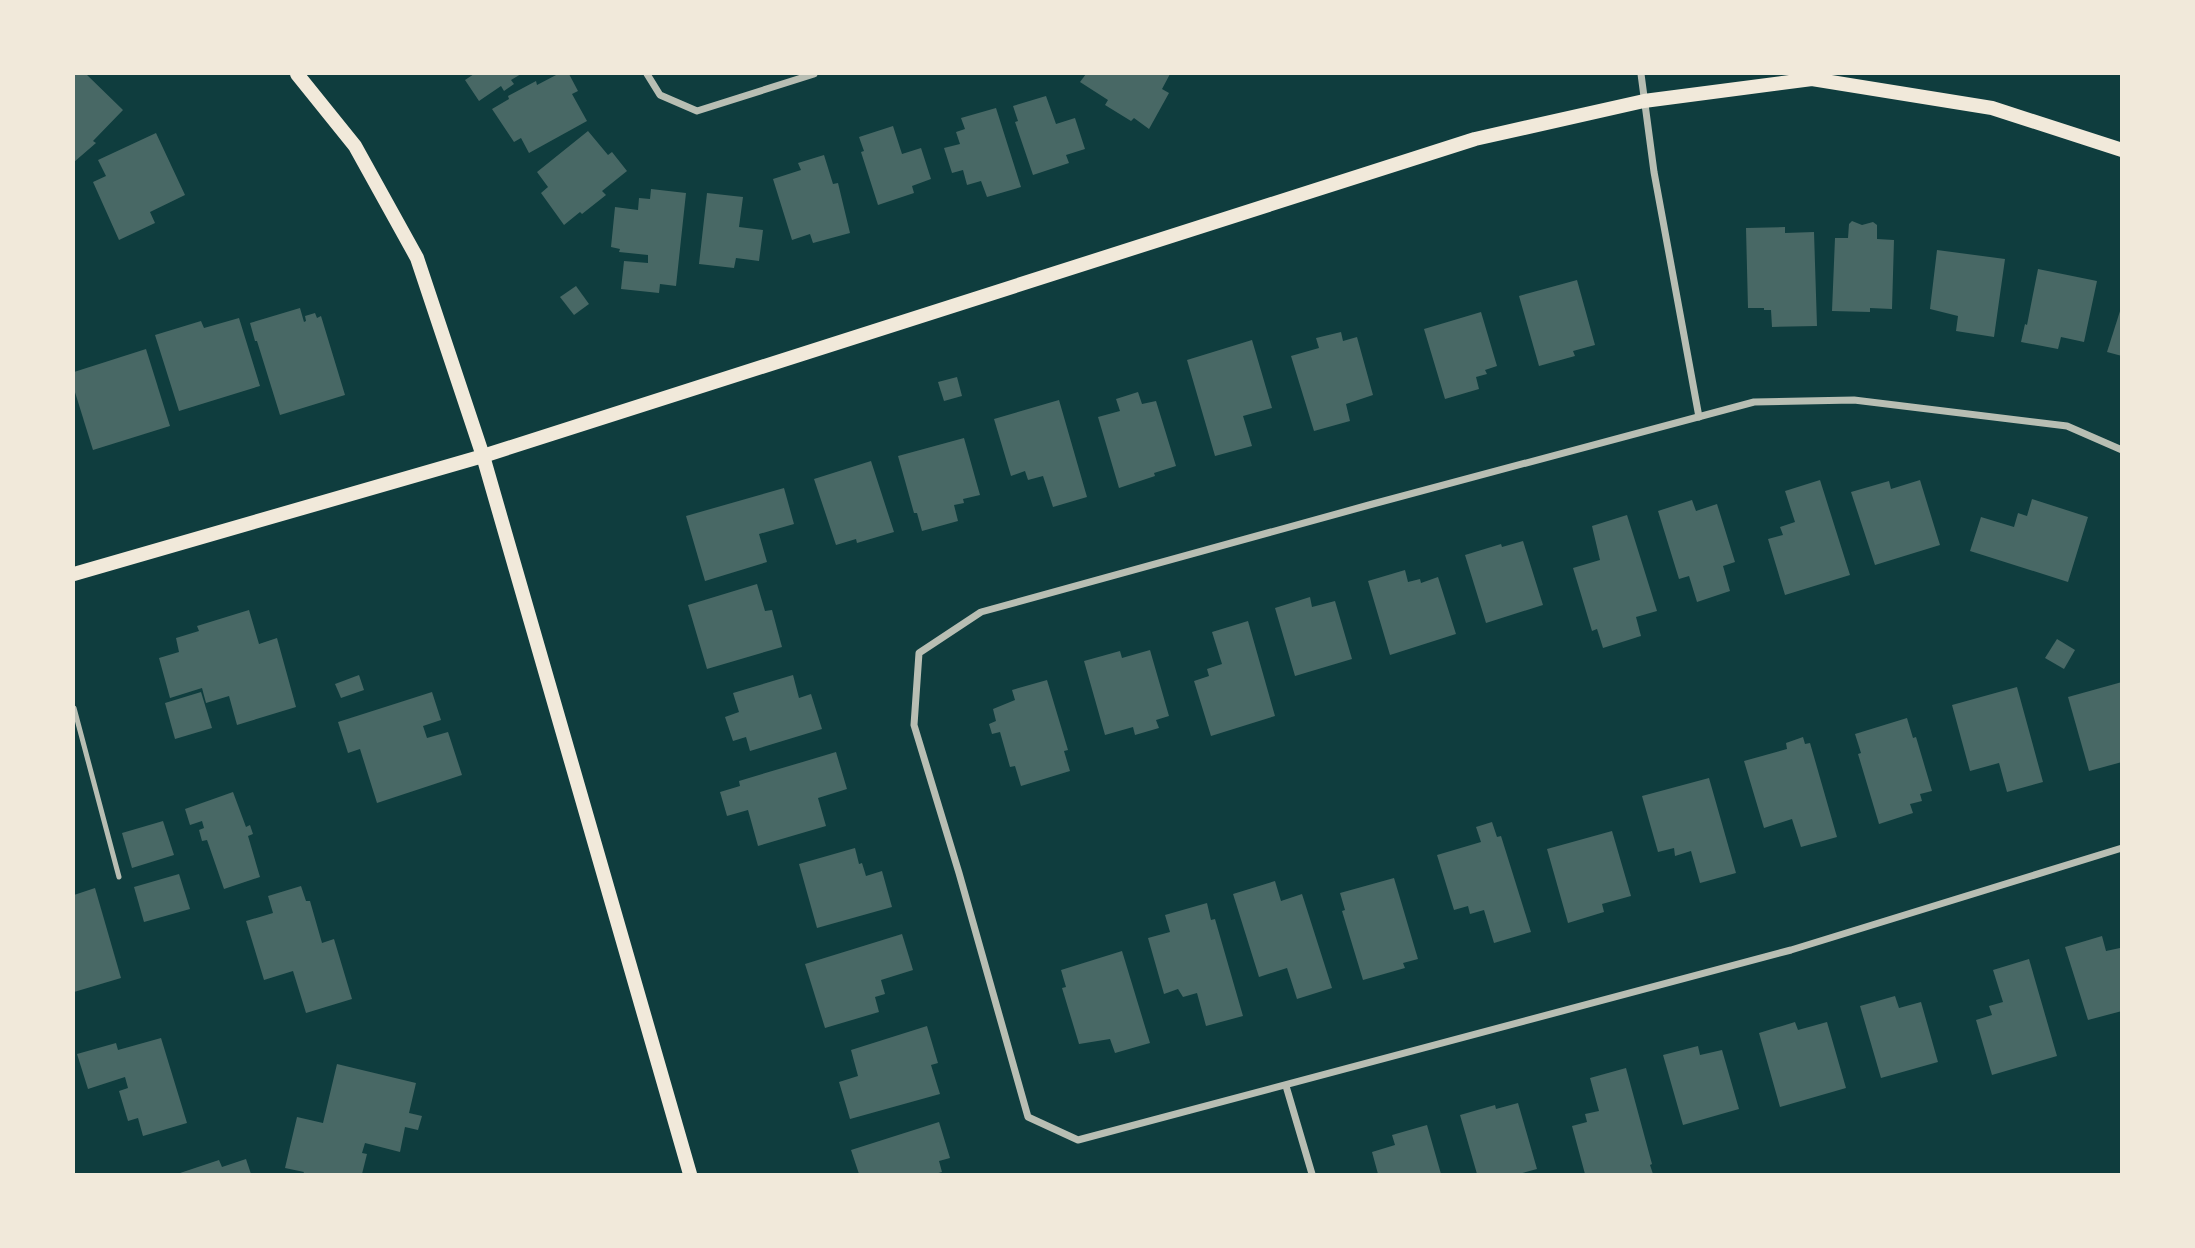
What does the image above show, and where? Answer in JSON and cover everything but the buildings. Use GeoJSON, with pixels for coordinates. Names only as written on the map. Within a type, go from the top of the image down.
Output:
{"type":"FeatureCollection","features":[{"type":"Feature","properties":{"kind":"main road"},"geometry":{"type":"LineString","coordinates":[[297,74],[355,146],[417,258],[483,456],[690,1174]]}},
{"type":"Feature","properties":{"kind":"main road"},"geometry":{"type":"LineString","coordinates":[[74,574],[483,456],[1475,139],[1644,100],[1812,79],[1992,108],[2122,150]]}},
{"type":"Feature","properties":{"kind":"street"},"geometry":{"type":"LineString","coordinates":[[647,74],[660,95],[697,111],[814,74]]}},
{"type":"Feature","properties":{"kind":"street"},"geometry":{"type":"LineString","coordinates":[[1641,74],[1654,172],[1699,417]]}},
{"type":"Feature","properties":{"kind":"street"},"geometry":{"type":"LineString","coordinates":[[2122,450],[2067,426],[1854,400],[1754,402],[981,612],[919,653],[914,725],[1028,1117],[1078,1140],[1791,950],[2122,848]]}},
{"type":"Feature","properties":{"kind":"street"},"geometry":{"type":"LineString","coordinates":[[1286,1086],[1312,1174]]}},
{"type":"Feature","properties":{"kind":"lane"},"geometry":{"type":"LineString","coordinates":[[74,708],[118,877]]}}]}
